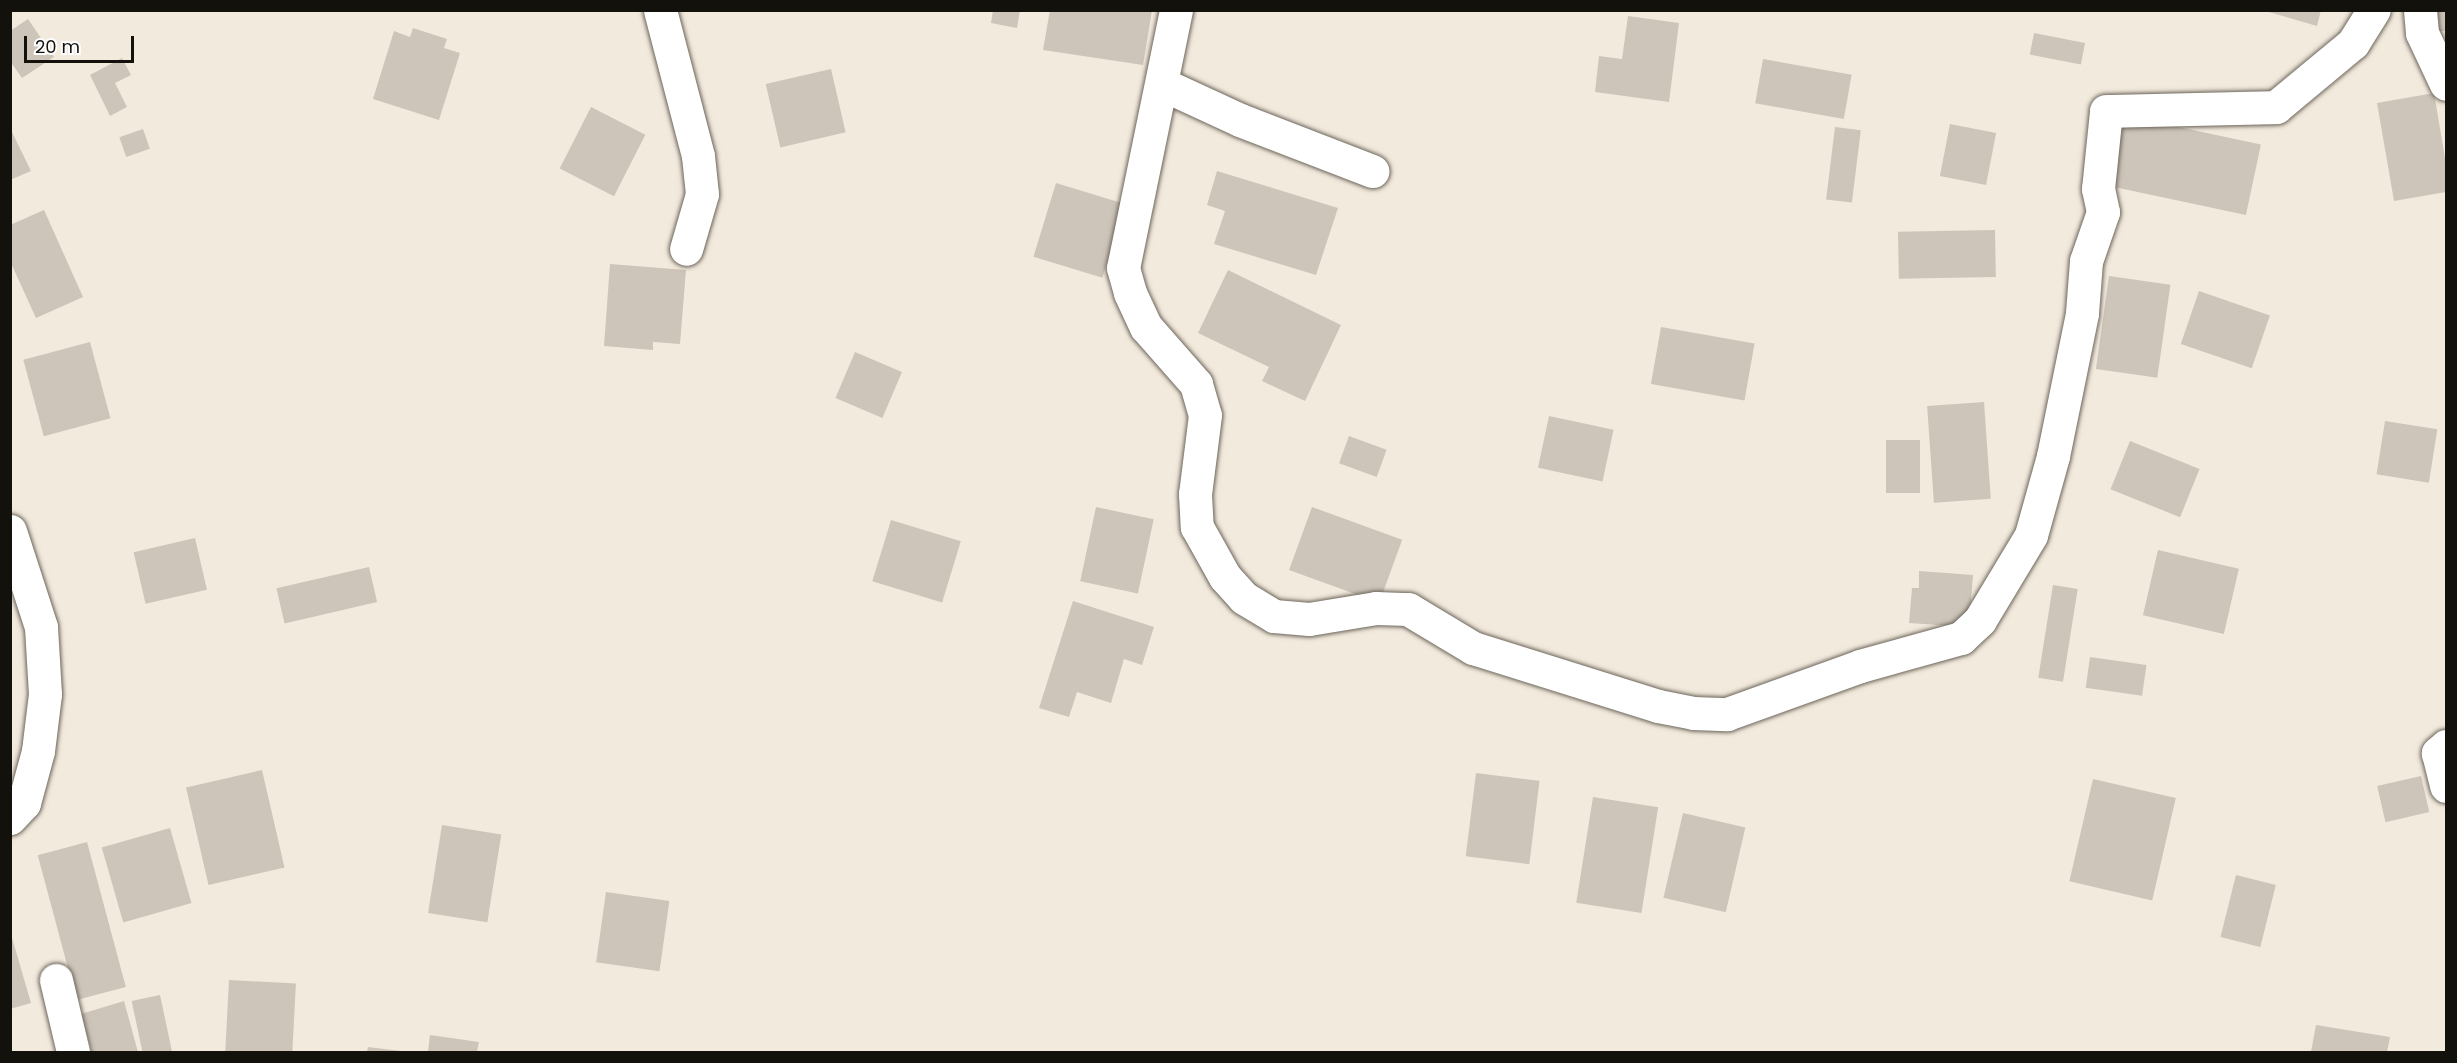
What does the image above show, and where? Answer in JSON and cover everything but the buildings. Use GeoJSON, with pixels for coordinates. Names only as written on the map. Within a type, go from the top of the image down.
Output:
{"type":"FeatureCollection","features":[{"type":"Feature","properties":{"kind":"street"},"geometry":{"type":"LineString","coordinates":[[660,10],[698,156],[702,194],[687,249]]}},
{"type":"Feature","properties":{"kind":"street"},"geometry":{"type":"LineString","coordinates":[[1176,10],[1124,268],[1130,293],[1146,327],[1196,384],[1205,415],[1195,494],[1197,527],[1225,577],[1244,598],[1274,616],[1309,619],[1376,608],[1408,609],[1473,648],[1658,706],[1693,713],[1727,714],[1860,666],[1961,638],[1980,620],[2031,535],[2053,456],[2082,314],[2086,261],[2103,212],[2098,189],[2106,111],[2276,106],[2353,43],[2374,10]]}},
{"type":"Feature","properties":{"kind":"street"},"geometry":{"type":"LineString","coordinates":[[2421,10],[2422,33],[2446,84]]}},
{"type":"Feature","properties":{"kind":"street"},"geometry":{"type":"LineString","coordinates":[[1162,84],[1240,120],[1372,171]]}},
{"type":"Feature","properties":{"kind":"street"},"geometry":{"type":"LineString","coordinates":[[10,531],[41,627],[45,694],[38,751],[24,803],[10,818]]}},
{"type":"Feature","properties":{"kind":"street"},"geometry":{"type":"LineString","coordinates":[[2446,746],[2438,753],[2446,786]]}},
{"type":"Feature","properties":{"kind":"street"},"geometry":{"type":"LineString","coordinates":[[56,980],[73,1053]]}}]}
